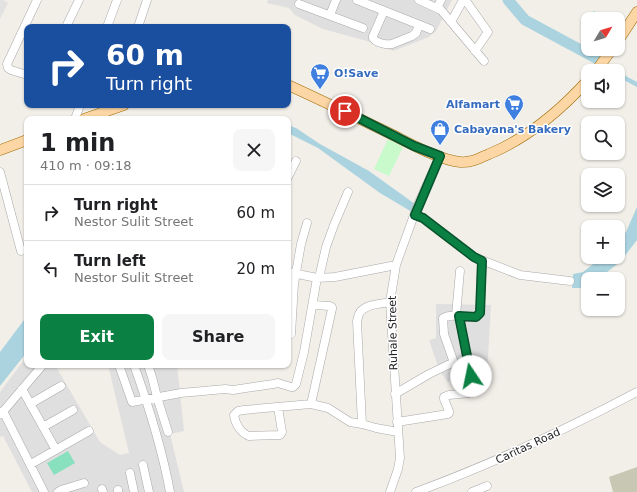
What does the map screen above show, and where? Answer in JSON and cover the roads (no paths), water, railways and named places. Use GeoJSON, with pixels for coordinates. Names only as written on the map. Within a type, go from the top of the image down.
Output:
{"type":"FeatureCollection","features":[{"type":"Feature","properties":{"kind":"main road"},"geometry":{"type":"LineString","coordinates":[[625,30],[637,12]]}},
{"type":"Feature","properties":{"kind":"main road"},"geometry":{"type":"LineString","coordinates":[[291,86],[322,100],[414,146],[460,162],[472,161],[496,152],[525,136],[551,116],[581,88]]}},
{"type":"Feature","properties":{"kind":"main road"},"geometry":{"type":"LineString","coordinates":[[91,116],[110,108]]}},
{"type":"Feature","properties":{"kind":"main road"},"geometry":{"type":"LineString","coordinates":[[0,150],[24,141]]}},
{"type":"Feature","properties":{"kind":"street"},"geometry":{"type":"LineString","coordinates":[[25,24],[36,0]]}},
{"type":"Feature","properties":{"kind":"street"},"geometry":{"type":"LineString","coordinates":[[67,24],[79,0]]}},
{"type":"Feature","properties":{"kind":"street"},"geometry":{"type":"LineString","coordinates":[[108,24],[117,0]]}},
{"type":"Feature","properties":{"kind":"street"},"geometry":{"type":"LineString","coordinates":[[139,24],[147,0]]}},
{"type":"Feature","properties":{"kind":"street"},"geometry":{"type":"LineString","coordinates":[[330,15],[336,0]]}},
{"type":"Feature","properties":{"kind":"street"},"geometry":{"type":"LineString","coordinates":[[419,0],[441,10],[484,61]]}},
{"type":"Feature","properties":{"kind":"street"},"geometry":{"type":"LineString","coordinates":[[437,8],[441,0]]}},
{"type":"Feature","properties":{"kind":"street"},"geometry":{"type":"LineString","coordinates":[[451,22],[462,2],[464,0],[466,1],[488,32],[475,51]]}},
{"type":"Feature","properties":{"kind":"street"},"geometry":{"type":"LineString","coordinates":[[362,1],[430,29]]}},
{"type":"Feature","properties":{"kind":"street"},"geometry":{"type":"LineString","coordinates":[[299,4],[363,28]]}},
{"type":"Feature","properties":{"kind":"street"},"geometry":{"type":"LineString","coordinates":[[384,11],[373,36],[375,41],[392,44],[412,36],[416,33],[419,25]]}},
{"type":"Feature","properties":{"kind":"street"},"geometry":{"type":"LineString","coordinates":[[24,26],[7,64],[8,68],[11,70],[24,74]]}},
{"type":"Feature","properties":{"kind":"street","name":"Ruhale Street"},"geometry":{"type":"LineString","coordinates":[[390,492],[398,469],[400,454],[390,302],[396,265],[418,204],[440,156]]}},
{"type":"Feature","properties":{"kind":"street"},"geometry":{"type":"LineString","coordinates":[[291,171],[296,161]]}},
{"type":"Feature","properties":{"kind":"street"},"geometry":{"type":"LineString","coordinates":[[0,172],[22,251]]}},
{"type":"Feature","properties":{"kind":"street"},"geometry":{"type":"LineString","coordinates":[[121,368],[132,402],[181,393],[225,389],[233,390],[272,384],[293,387],[296,384],[304,352],[318,278],[326,247],[348,192]]}},
{"type":"Feature","properties":{"kind":"street"},"geometry":{"type":"LineString","coordinates":[[415,214],[423,218],[474,257],[482,261],[520,275],[570,281]]}},
{"type":"Feature","properties":{"kind":"street"},"geometry":{"type":"LineString","coordinates":[[291,334],[294,284],[292,273],[307,223]]}},
{"type":"Feature","properties":{"kind":"street"},"geometry":{"type":"LineString","coordinates":[[395,394],[423,377],[452,363],[444,334],[443,318],[458,316],[476,317],[480,313],[482,261]]}},
{"type":"Feature","properties":{"kind":"street"},"geometry":{"type":"LineString","coordinates":[[292,273],[318,278],[335,277],[396,265]]}},
{"type":"Feature","properties":{"kind":"street"},"geometry":{"type":"LineString","coordinates":[[460,271],[458,316],[471,376]]}},
{"type":"Feature","properties":{"kind":"street"},"geometry":{"type":"LineString","coordinates":[[362,424],[357,321],[359,314],[364,309],[370,306],[390,302]]}},
{"type":"Feature","properties":{"kind":"street"},"geometry":{"type":"LineString","coordinates":[[311,404],[332,309],[330,306],[313,305]]}},
{"type":"Feature","properties":{"kind":"street"},"geometry":{"type":"LineString","coordinates":[[39,368],[2,413],[31,464],[44,492]]}},
{"type":"Feature","properties":{"kind":"street"},"geometry":{"type":"LineString","coordinates":[[135,368],[160,445],[170,492]]}},
{"type":"Feature","properties":{"kind":"street"},"geometry":{"type":"LineString","coordinates":[[149,368],[168,432]]}},
{"type":"Feature","properties":{"kind":"street"},"geometry":{"type":"LineString","coordinates":[[30,404],[61,386]]}},
{"type":"Feature","properties":{"kind":"street"},"geometry":{"type":"LineString","coordinates":[[22,389],[56,450]]}},
{"type":"Feature","properties":{"kind":"street","name":"Caritas Road"},"geometry":{"type":"LineString","coordinates":[[416,492],[492,462],[583,420],[637,392]]}},
{"type":"Feature","properties":{"kind":"street"},"geometry":{"type":"LineString","coordinates":[[397,422],[448,414],[449,411],[444,397],[449,395],[470,393]]}},
{"type":"Feature","properties":{"kind":"street"},"geometry":{"type":"LineString","coordinates":[[278,407],[282,432],[280,434],[246,435],[240,430],[234,415],[238,411],[278,407],[311,404],[328,408],[350,422],[398,432]]}},
{"type":"Feature","properties":{"kind":"street"},"geometry":{"type":"LineString","coordinates":[[43,428],[73,410]]}},
{"type":"Feature","properties":{"kind":"street"},"geometry":{"type":"LineString","coordinates":[[31,464],[89,431]]}},
{"type":"Feature","properties":{"kind":"street"},"geometry":{"type":"LineString","coordinates":[[143,465],[150,492]]}},
{"type":"Feature","properties":{"kind":"street"},"geometry":{"type":"LineString","coordinates":[[130,473],[134,492]]}},
{"type":"Feature","properties":{"kind":"street"},"geometry":{"type":"LineString","coordinates":[[58,492],[84,483]]}},
{"type":"Feature","properties":{"kind":"street"},"geometry":{"type":"LineString","coordinates":[[472,492],[487,486]]}},
{"type":"Feature","properties":{"kind":"water"},"geometry":{"type":"Polygon","coordinates":[[[625,76],[637,82],[637,87],[625,81],[625,76]]]}},
{"type":"Feature","properties":{"kind":"water"},"geometry":{"type":"Polygon","coordinates":[[[291,126],[369,171],[415,204],[412,212],[380,193],[318,148],[291,134],[291,126]]]}},
{"type":"Feature","properties":{"kind":"water"},"geometry":{"type":"Polygon","coordinates":[[[637,207],[637,240],[625,256],[626,232],[637,207]]]}},
{"type":"Feature","properties":{"kind":"water"},"geometry":{"type":"Polygon","coordinates":[[[593,264],[617,264],[607,272],[583,272],[593,264]]]}},
{"type":"Feature","properties":{"kind":"water"},"geometry":{"type":"Polygon","coordinates":[[[581,272],[581,288],[572,288],[573,274],[581,272]]]}},
{"type":"Feature","properties":{"kind":"water"},"geometry":{"type":"Polygon","coordinates":[[[24,320],[24,356],[0,386],[0,352],[24,320]]]}},
{"type":"Feature","properties":{"kind":"waterway"},"geometry":{"type":"LineString","coordinates":[[508,0],[525,20],[603,62]]}},
{"type":"Feature","properties":{"kind":"place","name":"O!Save"},"geometry":{"type":"Point","coordinates":[320,90]}},
{"type":"Feature","properties":{"kind":"place","name":"Alfamart"},"geometry":{"type":"Point","coordinates":[514,121]}},
{"type":"Feature","properties":{"kind":"place","name":"Cabayana's Bakery"},"geometry":{"type":"Point","coordinates":[440,146]}}]}
